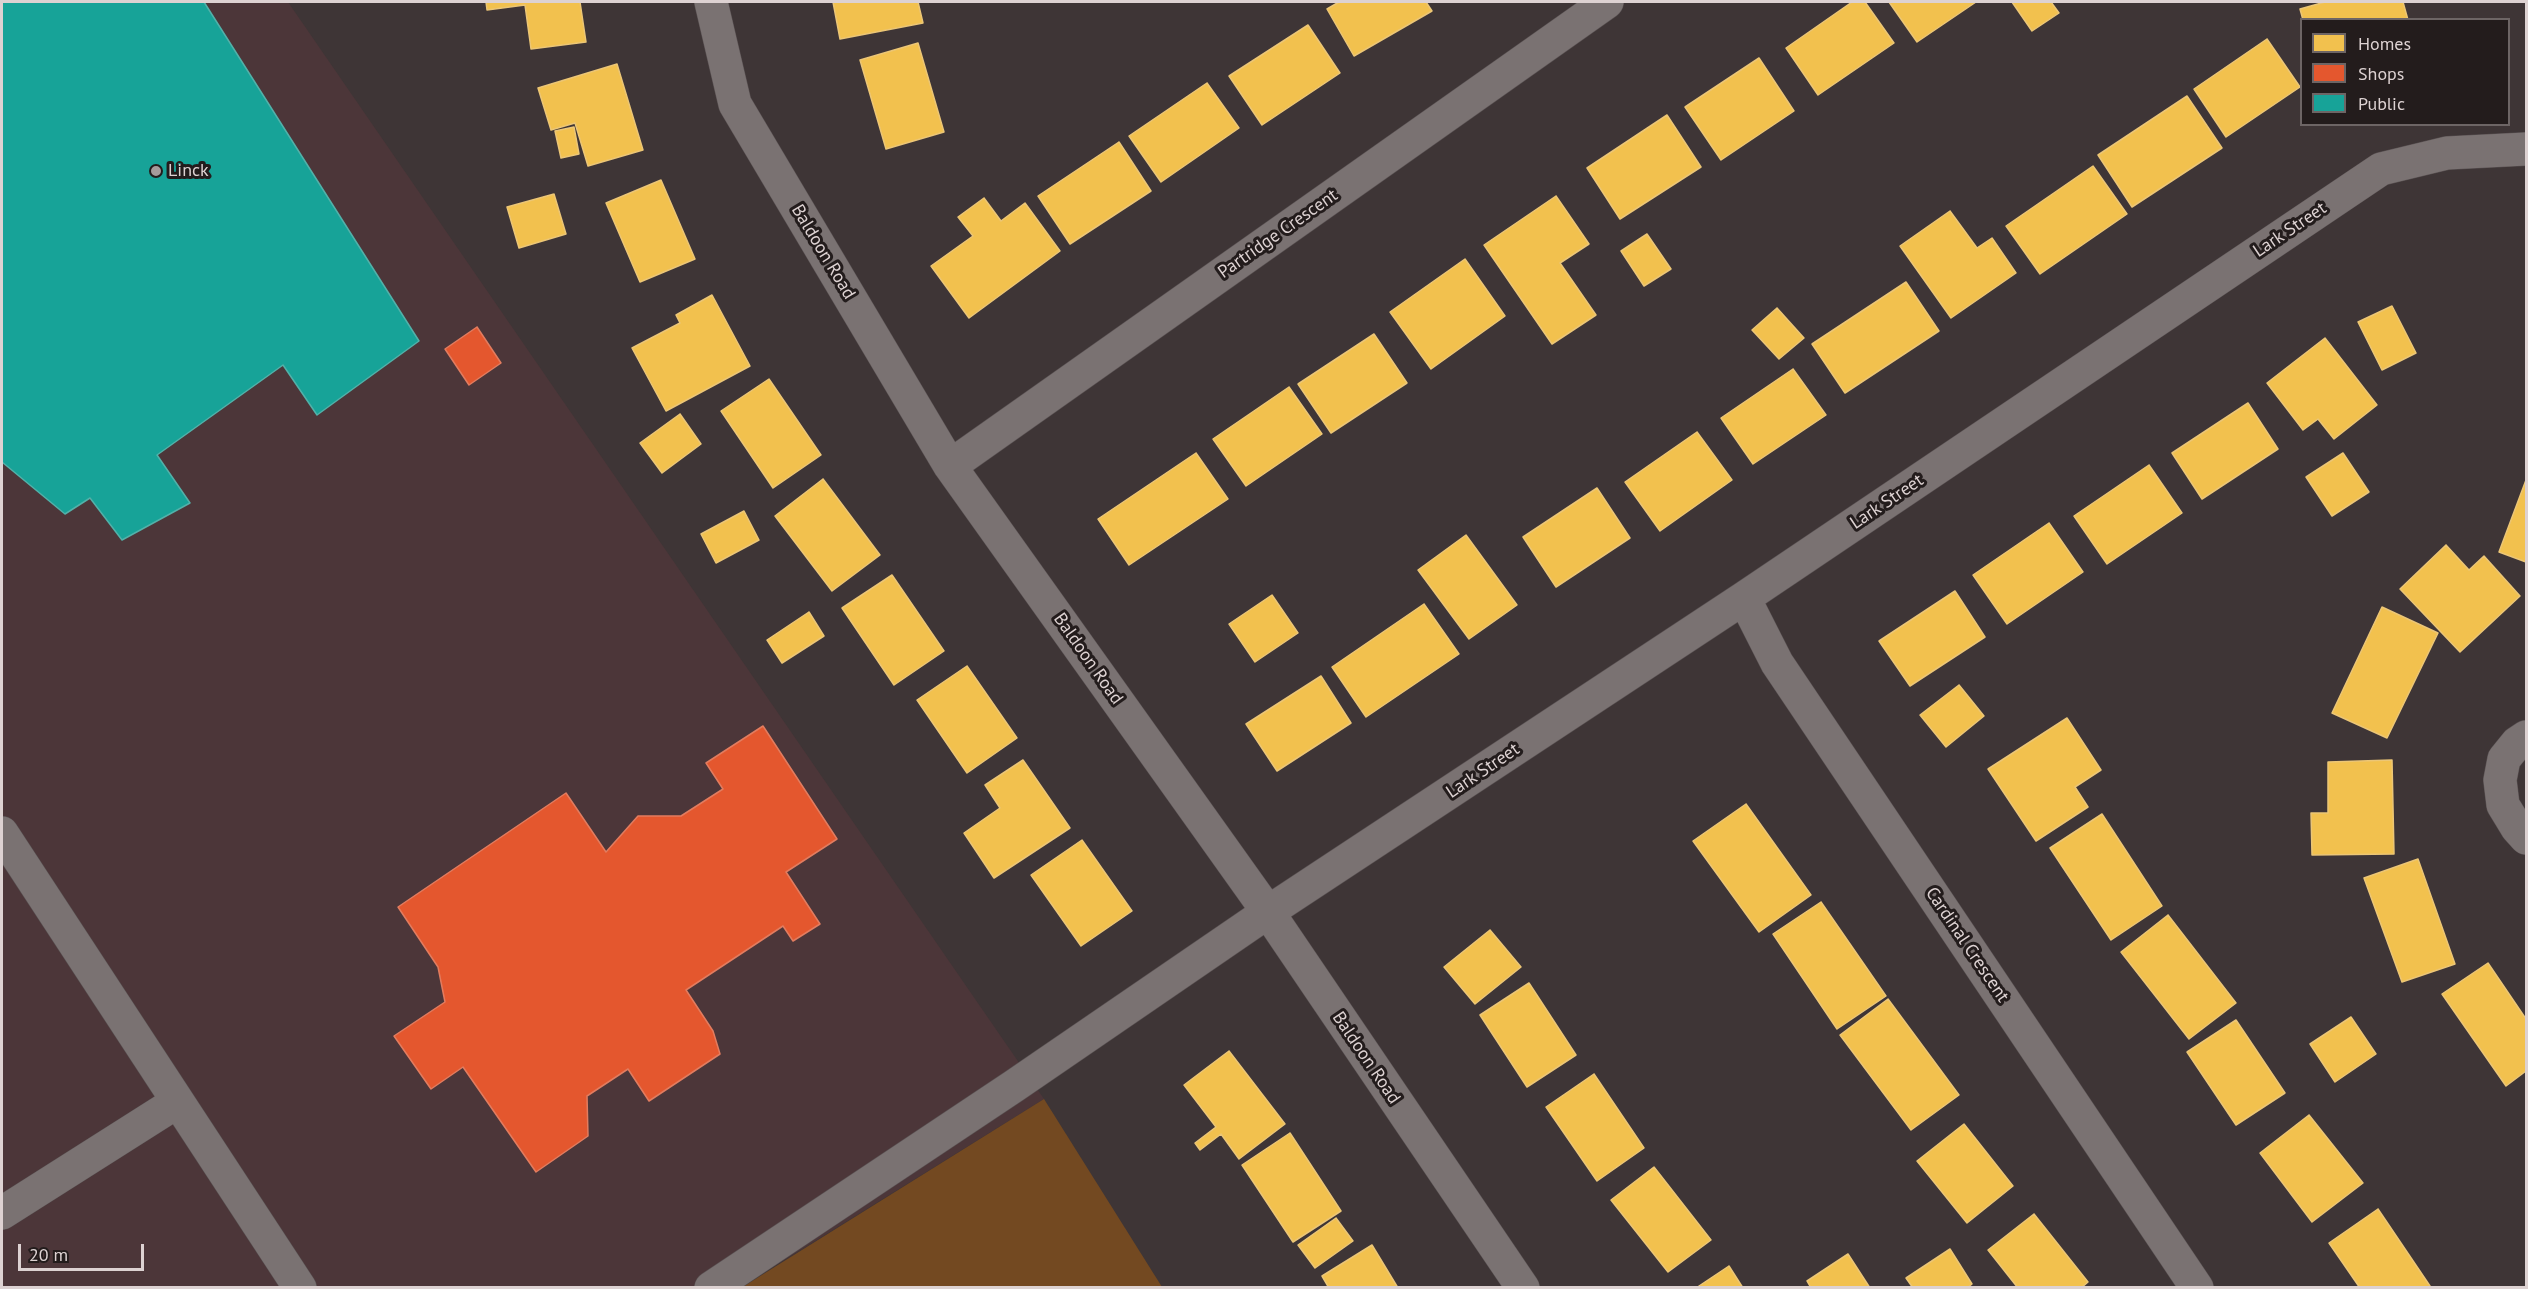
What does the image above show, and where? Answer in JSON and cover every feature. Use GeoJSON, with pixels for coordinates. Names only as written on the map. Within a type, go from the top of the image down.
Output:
{"type":"FeatureCollection","features":[{"type":"Feature","properties":{"kind":"street","name":"Baldoon Road"},"geometry":{"type":"LineString","coordinates":[[711,2],[735,104],[950,466],[1268,912],[1522,1287]]}},
{"type":"Feature","properties":{"kind":"street","name":"Partridge Crescent"},"geometry":{"type":"LineString","coordinates":[[950,466],[1606,2]]}},
{"type":"Feature","properties":{"kind":"street","name":"Lark Street"},"geometry":{"type":"LineString","coordinates":[[711,1287],[1014,1086],[1268,912],[1744,598],[2380,169],[2446,153],[2526,149]]}},
{"type":"Feature","properties":{"kind":"street","name":"Cardinal Crescent"},"geometry":{"type":"LineString","coordinates":[[1744,598],[1784,673],[2197,1287]]}},
{"type":"Feature","properties":{"kind":"street"},"geometry":{"type":"LineString","coordinates":[[2526,737],[2517,743],[2504,759],[2500,780],[2503,805],[2526,838]]}},
{"type":"Feature","properties":{"kind":"street"},"geometry":{"type":"LineString","coordinates":[[2,833],[300,1287]]}},
{"type":"Feature","properties":{"kind":"street"},"geometry":{"type":"LineString","coordinates":[[2,1213],[177,1102]]}},
{"type":"Feature","properties":{"kind":"shaded area"},"geometry":{"type":"Polygon","coordinates":[[[2,2],[288,2],[1044,1099],[741,1287],[2,1288],[2,2]]]}},
{"type":"Feature","properties":{"kind":"shaded area"},"geometry":{"type":"Polygon","coordinates":[[[1044,1099],[1162,1287],[741,1288],[1044,1099]]]}},
{"type":"Feature","properties":{"kind":"building: Homes"},"geometry":{"type":"Polygon","coordinates":[[[486,2],[580,2],[586,42],[531,49],[525,5],[487,10],[486,2]]]}},
{"type":"Feature","properties":{"kind":"building: Homes"},"geometry":{"type":"Polygon","coordinates":[[[833,2],[918,2],[923,23],[840,39],[833,2]]]}},
{"type":"Feature","properties":{"kind":"building: Homes"},"geometry":{"type":"Polygon","coordinates":[[[1339,2],[1426,2],[1432,11],[1354,56],[1327,9],[1339,2]]]}},
{"type":"Feature","properties":{"kind":"building: Homes"},"geometry":{"type":"Polygon","coordinates":[[[1852,2],[1865,2],[1894,43],[1818,95],[1786,48],[1852,2]]]}},
{"type":"Feature","properties":{"kind":"building: Homes"},"geometry":{"type":"Polygon","coordinates":[[[1889,2],[1976,2],[1917,42],[1889,2]]]}},
{"type":"Feature","properties":{"kind":"building: Homes"},"geometry":{"type":"Polygon","coordinates":[[[2012,2],[2051,2],[2059,13],[2032,31],[2012,2]]]}},
{"type":"Feature","properties":{"kind":"building: Homes"},"geometry":{"type":"Polygon","coordinates":[[[2325,2],[2403,2],[2407,18],[2302,18],[2300,9],[2325,2]]]}},
{"type":"Feature","properties":{"kind":"building: Homes"},"geometry":{"type":"Polygon","coordinates":[[[1308,25],[1340,73],[1262,125],[1229,76],[1308,25]]]}},
{"type":"Feature","properties":{"kind":"building: Homes"},"geometry":{"type":"Polygon","coordinates":[[[2267,39],[2300,87],[2226,137],[2194,89],[2267,39]]]}},
{"type":"Feature","properties":{"kind":"building: Homes"},"geometry":{"type":"Polygon","coordinates":[[[918,43],[944,132],[886,149],[860,60],[918,43]]]}},
{"type":"Feature","properties":{"kind":"building: Homes"},"geometry":{"type":"Polygon","coordinates":[[[1759,58],[1794,111],[1721,160],[1685,107],[1759,58]]]}},
{"type":"Feature","properties":{"kind":"building: Homes"},"geometry":{"type":"Polygon","coordinates":[[[617,64],[643,150],[588,166],[575,123],[551,130],[538,88],[617,64]]]}},
{"type":"Feature","properties":{"kind":"building: Homes"},"geometry":{"type":"Polygon","coordinates":[[[1207,83],[1239,128],[1161,182],[1129,136],[1207,83]]]}},
{"type":"Feature","properties":{"kind":"building: Homes"},"geometry":{"type":"Polygon","coordinates":[[[2187,96],[2222,148],[2132,207],[2098,155],[2187,96]]]}},
{"type":"Feature","properties":{"kind":"building: Homes"},"geometry":{"type":"Polygon","coordinates":[[[1667,115],[1701,167],[1620,219],[1587,168],[1667,115]]]}},
{"type":"Feature","properties":{"kind":"building: Homes"},"geometry":{"type":"Polygon","coordinates":[[[574,127],[579,154],[561,158],[555,131],[574,127]]]}},
{"type":"Feature","properties":{"kind":"building: Homes"},"geometry":{"type":"Polygon","coordinates":[[[1119,142],[1151,191],[1070,244],[1038,196],[1119,142]]]}},
{"type":"Feature","properties":{"kind":"building: Homes"},"geometry":{"type":"Polygon","coordinates":[[[2093,166],[2127,214],[2040,274],[2006,226],[2093,166]]]}},
{"type":"Feature","properties":{"kind":"building: Homes"},"geometry":{"type":"Polygon","coordinates":[[[661,180],[695,259],[640,282],[606,203],[661,180]]]}},
{"type":"Feature","properties":{"kind":"building: Homes"},"geometry":{"type":"Polygon","coordinates":[[[554,194],[566,234],[519,248],[507,207],[554,194]]]}},
{"type":"Feature","properties":{"kind":"building: Homes"},"geometry":{"type":"Polygon","coordinates":[[[1556,196],[1589,244],[1560,263],[1596,315],[1552,344],[1484,245],[1556,196]]]}},
{"type":"Feature","properties":{"kind":"building: Homes"},"geometry":{"type":"Polygon","coordinates":[[[984,198],[1001,221],[1025,203],[1060,251],[969,318],[931,266],[973,236],[958,217],[984,198]]]}},
{"type":"Feature","properties":{"kind":"building: Homes"},"geometry":{"type":"Polygon","coordinates":[[[1950,211],[1977,248],[1992,238],[2016,273],[1951,318],[1900,246],[1950,211]]]}},
{"type":"Feature","properties":{"kind":"building: Homes"},"geometry":{"type":"Polygon","coordinates":[[[1647,234],[1671,269],[1644,286],[1621,251],[1647,234]]]}},
{"type":"Feature","properties":{"kind":"building: Homes"},"geometry":{"type":"Polygon","coordinates":[[[1465,259],[1505,316],[1431,369],[1390,312],[1465,259]]]}},
{"type":"Feature","properties":{"kind":"building: Homes"},"geometry":{"type":"Polygon","coordinates":[[[1906,282],[1939,331],[1845,393],[1812,344],[1906,282]]]}},
{"type":"Feature","properties":{"kind":"building: Homes"},"geometry":{"type":"Polygon","coordinates":[[[712,295],[750,366],[666,411],[632,348],[680,323],[676,315],[712,295]]]}},
{"type":"Feature","properties":{"kind":"building: Homes"},"geometry":{"type":"Polygon","coordinates":[[[2392,306],[2416,353],[2382,370],[2358,322],[2392,306]]]}},
{"type":"Feature","properties":{"kind":"building: Homes"},"geometry":{"type":"Polygon","coordinates":[[[1777,308],[1804,338],[1779,359],[1752,330],[1777,308]]]}},
{"type":"Feature","properties":{"kind":"building: Homes"},"geometry":{"type":"Polygon","coordinates":[[[1374,334],[1407,383],[1331,433],[1298,384],[1374,334]]]}},
{"type":"Feature","properties":{"kind":"building: Homes"},"geometry":{"type":"Polygon","coordinates":[[[2325,338],[2377,405],[2334,439],[2318,419],[2303,430],[2267,383],[2325,338]]]}},
{"type":"Feature","properties":{"kind":"building: Homes"},"geometry":{"type":"Polygon","coordinates":[[[1793,369],[1826,415],[1753,464],[1721,418],[1793,369]]]}},
{"type":"Feature","properties":{"kind":"building: Homes"},"geometry":{"type":"Polygon","coordinates":[[[769,379],[821,455],[773,488],[721,411],[769,379]]]}},
{"type":"Feature","properties":{"kind":"building: Homes"},"geometry":{"type":"Polygon","coordinates":[[[1289,387],[1322,434],[1246,486],[1213,439],[1289,387]]]}},
{"type":"Feature","properties":{"kind":"building: Homes"},"geometry":{"type":"Polygon","coordinates":[[[2248,403],[2278,449],[2202,499],[2172,453],[2248,403]]]}},
{"type":"Feature","properties":{"kind":"building: Homes"},"geometry":{"type":"Polygon","coordinates":[[[680,414],[701,444],[662,473],[640,443],[680,414]]]}},
{"type":"Feature","properties":{"kind":"building: Homes"},"geometry":{"type":"Polygon","coordinates":[[[1697,432],[1732,480],[1660,531],[1625,482],[1697,432]]]}},
{"type":"Feature","properties":{"kind":"building: Homes"},"geometry":{"type":"Polygon","coordinates":[[[1196,453],[1228,499],[1129,565],[1098,519],[1196,453]]]}},
{"type":"Feature","properties":{"kind":"building: Homes"},"geometry":{"type":"Polygon","coordinates":[[[2343,453],[2369,492],[2332,516],[2306,477],[2343,453]]]}},
{"type":"Feature","properties":{"kind":"building: Homes"},"geometry":{"type":"Polygon","coordinates":[[[2149,465],[2182,513],[2107,564],[2074,516],[2149,465]]]}},
{"type":"Feature","properties":{"kind":"building: Homes"},"geometry":{"type":"Polygon","coordinates":[[[823,479],[880,555],[832,591],[775,516],[823,479]]]}},
{"type":"Feature","properties":{"kind":"building: Homes"},"geometry":{"type":"Polygon","coordinates":[[[2526,480],[2526,562],[2499,552],[2526,480]]]}},
{"type":"Feature","properties":{"kind":"building: Homes"},"geometry":{"type":"Polygon","coordinates":[[[1597,488],[1630,538],[1556,587],[1523,537],[1597,488]]]}},
{"type":"Feature","properties":{"kind":"building: Homes"},"geometry":{"type":"Polygon","coordinates":[[[744,511],[759,540],[716,563],[701,534],[744,511]]]}},
{"type":"Feature","properties":{"kind":"building: Homes"},"geometry":{"type":"Polygon","coordinates":[[[2049,523],[2083,572],[2007,624],[1973,575],[2049,523]]]}},
{"type":"Feature","properties":{"kind":"building: Homes"},"geometry":{"type":"Polygon","coordinates":[[[1466,535],[1517,605],[1469,639],[1418,570],[1466,535]]]}},
{"type":"Feature","properties":{"kind":"building: Homes"},"geometry":{"type":"Polygon","coordinates":[[[2446,545],[2469,570],[2484,556],[2520,596],[2460,652],[2400,589],[2446,545]]]}},
{"type":"Feature","properties":{"kind":"building: Homes"},"geometry":{"type":"Polygon","coordinates":[[[892,575],[944,651],[894,685],[842,608],[892,575]]]}},
{"type":"Feature","properties":{"kind":"building: Homes"},"geometry":{"type":"Polygon","coordinates":[[[1955,591],[1985,637],[1910,686],[1879,641],[1955,591]]]}},
{"type":"Feature","properties":{"kind":"building: Homes"},"geometry":{"type":"Polygon","coordinates":[[[1272,595],[1298,633],[1255,662],[1229,624],[1272,595]]]}},
{"type":"Feature","properties":{"kind":"building: Homes"},"geometry":{"type":"Polygon","coordinates":[[[1424,604],[1459,654],[1366,717],[1332,667],[1424,604]]]}},
{"type":"Feature","properties":{"kind":"building: Homes"},"geometry":{"type":"Polygon","coordinates":[[[2382,607],[2438,633],[2387,738],[2332,713],[2382,607]]]}},
{"type":"Feature","properties":{"kind":"building: Homes"},"geometry":{"type":"Polygon","coordinates":[[[809,612],[824,636],[782,663],[767,640],[809,612]]]}},
{"type":"Feature","properties":{"kind":"building: Homes"},"geometry":{"type":"Polygon","coordinates":[[[967,666],[1017,738],[967,773],[917,700],[967,666]]]}},
{"type":"Feature","properties":{"kind":"building: Homes"},"geometry":{"type":"Polygon","coordinates":[[[1321,676],[1351,723],[1277,771],[1246,724],[1321,676]]]}},
{"type":"Feature","properties":{"kind":"building: Homes"},"geometry":{"type":"Polygon","coordinates":[[[1959,685],[1984,716],[1946,747],[1920,715],[1959,685]]]}},
{"type":"Feature","properties":{"kind":"building: Homes"},"geometry":{"type":"Polygon","coordinates":[[[2067,718],[2101,770],[2075,787],[2088,807],[2036,841],[1988,769],[2067,718]]]}},
{"type":"Feature","properties":{"kind":"building: Homes"},"geometry":{"type":"Polygon","coordinates":[[[1023,760],[1070,828],[994,878],[964,833],[1000,808],[985,785],[1023,760]]]}},
{"type":"Feature","properties":{"kind":"building: Homes"},"geometry":{"type":"Polygon","coordinates":[[[2392,760],[2394,854],[2312,855],[2311,813],[2328,813],[2328,762],[2392,760]]]}},
{"type":"Feature","properties":{"kind":"building: Homes"},"geometry":{"type":"Polygon","coordinates":[[[1746,804],[1811,895],[1759,932],[1693,841],[1746,804]]]}},
{"type":"Feature","properties":{"kind":"building: Homes"},"geometry":{"type":"Polygon","coordinates":[[[2102,814],[2162,906],[2111,940],[2050,848],[2102,814]]]}},
{"type":"Feature","properties":{"kind":"building: Homes"},"geometry":{"type":"Polygon","coordinates":[[[1082,840],[1132,911],[1081,946],[1031,875],[1082,840]]]}},
{"type":"Feature","properties":{"kind":"building: Homes"},"geometry":{"type":"Polygon","coordinates":[[[2418,859],[2455,964],[2402,982],[2364,878],[2418,859]]]}},
{"type":"Feature","properties":{"kind":"building: Homes"},"geometry":{"type":"Polygon","coordinates":[[[1821,902],[1886,996],[1837,1029],[1773,934],[1821,902]]]}},
{"type":"Feature","properties":{"kind":"building: Homes"},"geometry":{"type":"Polygon","coordinates":[[[2168,915],[2236,1003],[2189,1039],[2121,952],[2168,915]]]}},
{"type":"Feature","properties":{"kind":"building: Homes"},"geometry":{"type":"Polygon","coordinates":[[[1490,930],[1521,967],[1475,1004],[1444,967],[1490,930]]]}},
{"type":"Feature","properties":{"kind":"building: Homes"},"geometry":{"type":"Polygon","coordinates":[[[2488,963],[2526,1019],[2526,1071],[2506,1086],[2442,994],[2488,963]]]}},
{"type":"Feature","properties":{"kind":"building: Homes"},"geometry":{"type":"Polygon","coordinates":[[[1529,983],[1576,1055],[1527,1087],[1480,1015],[1529,983]]]}},
{"type":"Feature","properties":{"kind":"building: Homes"},"geometry":{"type":"Polygon","coordinates":[[[1888,999],[1959,1095],[1911,1130],[1840,1035],[1888,999]]]}},
{"type":"Feature","properties":{"kind":"building: Homes"},"geometry":{"type":"Polygon","coordinates":[[[2351,1017],[2376,1054],[2335,1082],[2310,1044],[2351,1017]]]}},
{"type":"Feature","properties":{"kind":"building: Homes"},"geometry":{"type":"Polygon","coordinates":[[[2236,1020],[2285,1093],[2236,1125],[2187,1052],[2236,1020]]]}},
{"type":"Feature","properties":{"kind":"building: Homes"},"geometry":{"type":"Polygon","coordinates":[[[1229,1051],[1285,1124],[1239,1159],[1221,1134],[1200,1150],[1195,1143],[1216,1127],[1184,1085],[1229,1051]]]}},
{"type":"Feature","properties":{"kind":"building: Homes"},"geometry":{"type":"Polygon","coordinates":[[[1594,1074],[1644,1148],[1597,1181],[1546,1107],[1594,1074]]]}},
{"type":"Feature","properties":{"kind":"building: Homes"},"geometry":{"type":"Polygon","coordinates":[[[2309,1115],[2363,1183],[2312,1222],[2260,1153],[2309,1115]]]}},
{"type":"Feature","properties":{"kind":"building: Homes"},"geometry":{"type":"Polygon","coordinates":[[[1964,1124],[2013,1186],[1967,1223],[1917,1161],[1964,1124]]]}},
{"type":"Feature","properties":{"kind":"building: Homes"},"geometry":{"type":"Polygon","coordinates":[[[1290,1133],[1341,1211],[1293,1242],[1242,1165],[1290,1133]]]}},
{"type":"Feature","properties":{"kind":"building: Homes"},"geometry":{"type":"Polygon","coordinates":[[[1654,1167],[1711,1240],[1668,1272],[1611,1200],[1654,1167]]]}},
{"type":"Feature","properties":{"kind":"building: Homes"},"geometry":{"type":"Polygon","coordinates":[[[2378,1209],[2430,1286],[2428,1288],[2360,1288],[2329,1243],[2378,1209]]]}},
{"type":"Feature","properties":{"kind":"building: Homes"},"geometry":{"type":"Polygon","coordinates":[[[2034,1214],[2088,1282],[2081,1288],[2018,1288],[1988,1250],[2034,1214]]]}},
{"type":"Feature","properties":{"kind":"building: Homes"},"geometry":{"type":"Polygon","coordinates":[[[1336,1218],[1353,1241],[1315,1268],[1298,1245],[1336,1218]]]}},
{"type":"Feature","properties":{"kind":"building: Homes"},"geometry":{"type":"Polygon","coordinates":[[[1372,1245],[1398,1288],[1329,1288],[1322,1276],[1372,1245]]]}},
{"type":"Feature","properties":{"kind":"building: Homes"},"geometry":{"type":"Polygon","coordinates":[[[1950,1249],[1972,1284],[1967,1288],[1913,1288],[1906,1278],[1950,1249]]]}},
{"type":"Feature","properties":{"kind":"building: Homes"},"geometry":{"type":"Polygon","coordinates":[[[1848,1254],[1870,1288],[1811,1288],[1807,1281],[1848,1254]]]}},
{"type":"Feature","properties":{"kind":"building: Homes"},"geometry":{"type":"Polygon","coordinates":[[[1729,1266],[1743,1288],[1696,1288],[1729,1266]]]}},
{"type":"Feature","properties":{"kind":"building: Shops"},"geometry":{"type":"Polygon","coordinates":[[[477,327],[501,363],[469,385],[445,349],[477,327]]]}},
{"type":"Feature","properties":{"kind":"building: Shops"},"geometry":{"type":"Polygon","coordinates":[[[763,726],[837,839],[786,872],[820,924],[793,941],[783,926],[686,990],[713,1031],[720,1054],[649,1101],[628,1069],[587,1096],[588,1136],[536,1172],[463,1067],[431,1089],[394,1036],[445,1002],[438,967],[398,907],[566,793],[606,852],[638,816],[681,816],[723,789],[706,763],[763,726]]]}},
{"type":"Feature","properties":{"kind":"building: Public","name":"Linck"},"geometry":{"type":"Polygon","coordinates":[[[2,2],[204,2],[419,341],[317,415],[283,365],[157,455],[190,503],[122,540],[90,498],[65,514],[2,462],[2,2]]]}},
{"type":"Feature","properties":{"kind":"place","name":"Linck"},"geometry":{"type":"Point","coordinates":[156,171]}}]}
